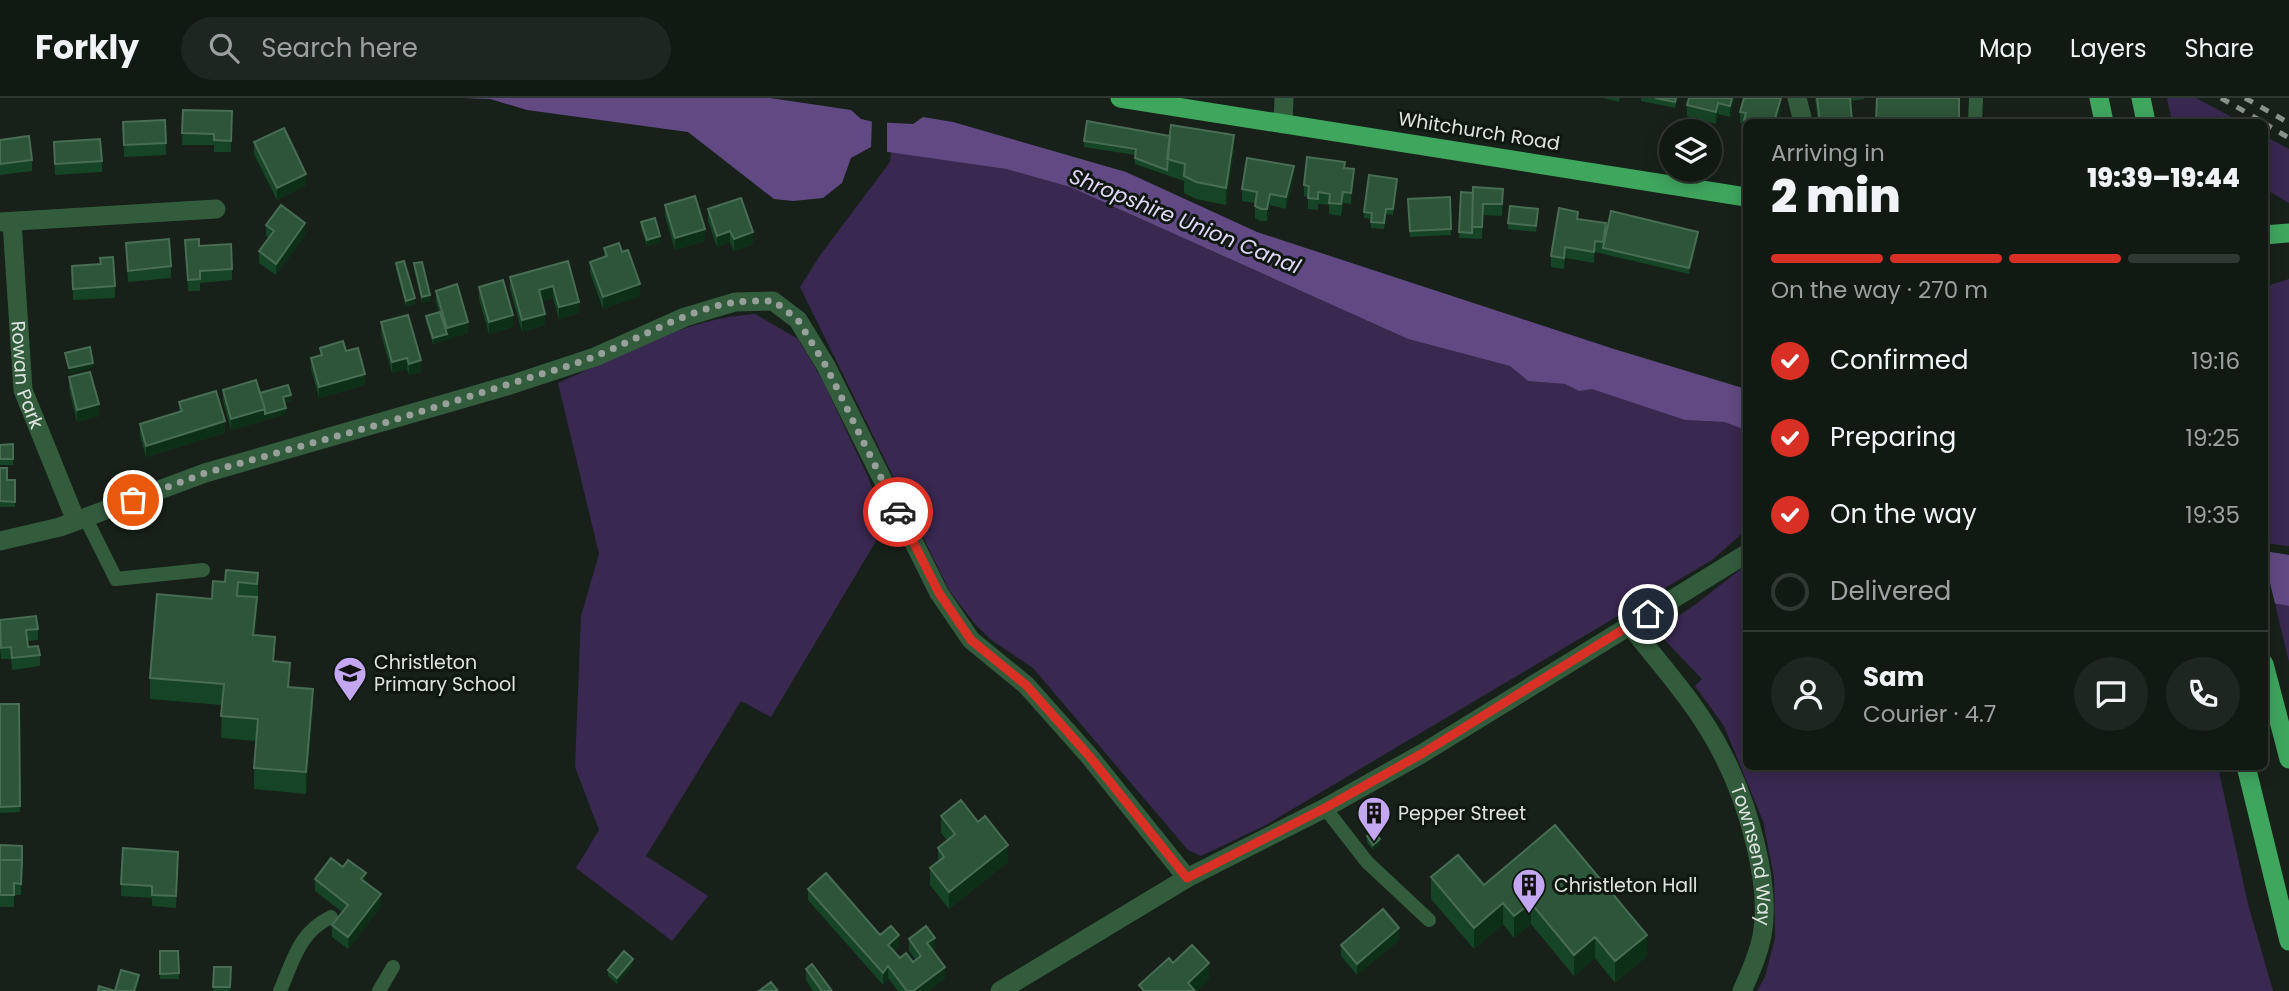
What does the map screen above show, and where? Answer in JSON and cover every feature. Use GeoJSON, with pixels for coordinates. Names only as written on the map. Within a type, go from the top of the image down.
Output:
{"type":"FeatureCollection","features":[{"type":"Feature","properties":{"kind":"highway","name":"Whitchurch Road"},"geometry":{"type":"LineString","coordinates":[[1120,98],[1743,197]]}},
{"type":"Feature","properties":{"kind":"highway"},"geometry":{"type":"LineString","coordinates":[[2099,98],[2103,119]]}},
{"type":"Feature","properties":{"kind":"highway"},"geometry":{"type":"LineString","coordinates":[[2141,98],[2146,119]]}},
{"type":"Feature","properties":{"kind":"highway"},"geometry":{"type":"LineString","coordinates":[[2268,235],[2289,233]]}},
{"type":"Feature","properties":{"kind":"highway"},"geometry":{"type":"LineString","coordinates":[[2268,679],[2289,759]]}},
{"type":"Feature","properties":{"kind":"highway"},"geometry":{"type":"LineString","coordinates":[[2247,770],[2289,941]]}},
{"type":"Feature","properties":{"kind":"street"},"geometry":{"type":"LineString","coordinates":[[1283,124],[1284,98]]}},
{"type":"Feature","properties":{"kind":"street"},"geometry":{"type":"LineString","coordinates":[[1797,98],[1802,119]]}},
{"type":"Feature","properties":{"kind":"street","name":"Rowan Park"},"geometry":{"type":"LineString","coordinates":[[80,519],[23,390],[6,222],[216,209]]}},
{"type":"Feature","properties":{"kind":"street"},"geometry":{"type":"LineString","coordinates":[[0,541],[60,527],[205,473],[485,393],[595,357],[685,317],[735,302],[774,301],[798,320],[826,366],[939,593],[971,640],[1026,685],[1090,757],[1187,878]]}},
{"type":"Feature","properties":{"kind":"street"},"geometry":{"type":"LineString","coordinates":[[1000,991],[1187,878],[1325,808],[1423,753],[1629,625],[1687,593],[1743,556]]}},
{"type":"Feature","properties":{"kind":"street","name":"Townsend Way"},"geometry":{"type":"LineString","coordinates":[[1629,625],[1696,711],[1723,755],[1744,807],[1755,845],[1764,894],[1763,934],[1755,963],[1742,991]]}},
{"type":"Feature","properties":{"kind":"lane"},"geometry":{"type":"LineString","coordinates":[[1975,119],[1976,98]]}},
{"type":"Feature","properties":{"kind":"lane"},"geometry":{"type":"LineString","coordinates":[[80,519],[116,579],[203,570]]}},
{"type":"Feature","properties":{"kind":"lane"},"geometry":{"type":"LineString","coordinates":[[1325,808],[1367,862],[1429,920]]}},
{"type":"Feature","properties":{"kind":"lane"},"geometry":{"type":"LineString","coordinates":[[280,991],[301,942],[309,932],[331,917]]}},
{"type":"Feature","properties":{"kind":"lane"},"geometry":{"type":"LineString","coordinates":[[379,991],[393,967]]}},
{"type":"Feature","properties":{"kind":"shaded area"},"geometry":{"type":"Polygon","coordinates":[[[2167,98],[2196,98],[2235,119],[2171,119],[2167,98]]]}},
{"type":"Feature","properties":{"kind":"shaded area"},"geometry":{"type":"Polygon","coordinates":[[[2268,138],[2289,149],[2289,203],[2268,191],[2268,138]]]}},
{"type":"Feature","properties":{"kind":"shaded area"},"geometry":{"type":"Polygon","coordinates":[[[891,152],[1006,169],[1070,187],[1408,339],[1511,366],[1528,381],[1565,384],[1579,391],[1592,388],[1685,420],[1724,422],[1743,429],[1743,533],[1712,560],[1264,826],[1201,856],[1188,850],[1033,668],[990,639],[949,590],[800,287],[821,254],[890,162],[891,152]]]}},
{"type":"Feature","properties":{"kind":"shaded area"},"geometry":{"type":"Polygon","coordinates":[[[2289,279],[2289,546],[2268,543],[2268,286],[2289,279]]]}},
{"type":"Feature","properties":{"kind":"shaded area"},"geometry":{"type":"Polygon","coordinates":[[[755,314],[798,339],[822,379],[869,479],[885,526],[771,717],[741,701],[646,856],[708,896],[672,941],[576,868],[599,830],[575,767],[581,616],[599,554],[558,383],[679,330],[729,317],[755,314]]]}},
{"type":"Feature","properties":{"kind":"shaded area"},"geometry":{"type":"Polygon","coordinates":[[[1743,567],[1743,770],[2219,770],[2248,904],[2273,991],[1757,991],[1765,977],[1775,938],[1774,877],[1763,821],[1724,726],[1695,686],[1702,679],[1656,631],[1743,567]]]}},
{"type":"Feature","properties":{"kind":"shaded area"},"geometry":{"type":"Polygon","coordinates":[[[2275,604],[2289,606],[2289,662],[2275,604]]]}},
{"type":"Feature","properties":{"kind":"water","name":"Shropshire Union Canal"},"geometry":{"type":"Polygon","coordinates":[[[462,98],[770,98],[851,110],[861,119],[874,122],[913,124],[923,117],[953,122],[1126,172],[1257,232],[1614,349],[1743,388],[1743,429],[1724,422],[1685,420],[1592,389],[1579,391],[1565,384],[1528,381],[1510,366],[1408,339],[1070,187],[1006,169],[888,152],[871,147],[851,158],[842,183],[823,198],[793,201],[774,199],[688,132],[527,110],[490,99],[462,98]]]}},
{"type":"Feature","properties":{"kind":"water"},"geometry":{"type":"Polygon","coordinates":[[[2268,552],[2289,555],[2289,606],[2268,602],[2268,552]]]}},
{"type":"Feature","properties":{"kind":"pier"},"geometry":{"type":"Polygon","coordinates":[[[872,118],[887,119],[887,155],[871,150],[872,118]]]}},
{"type":"Feature","properties":{"kind":"pier"},"geometry":{"type":"Polygon","coordinates":[[[2268,575],[2276,608],[2268,606],[2268,575]]]}},
{"type":"Feature","properties":{"kind":"building"},"geometry":{"type":"Polygon","coordinates":[[[1655,98],[1676,98],[1675,102],[1655,98]]]}},
{"type":"Feature","properties":{"kind":"building"},"geometry":{"type":"Polygon","coordinates":[[[1689,98],[1732,98],[1730,106],[1718,103],[1716,112],[1687,105],[1689,98]]]}},
{"type":"Feature","properties":{"kind":"building"},"geometry":{"type":"Polygon","coordinates":[[[1744,98],[1781,98],[1775,119],[1744,119],[1746,113],[1740,112],[1744,98]]]}},
{"type":"Feature","properties":{"kind":"building"},"geometry":{"type":"Polygon","coordinates":[[[1817,98],[1850,98],[1852,119],[1820,119],[1817,98]]]}},
{"type":"Feature","properties":{"kind":"building"},"geometry":{"type":"Polygon","coordinates":[[[1877,98],[1959,98],[1959,119],[1876,119],[1877,98]]]}},
{"type":"Feature","properties":{"kind":"building"},"geometry":{"type":"Polygon","coordinates":[[[183,110],[232,111],[231,141],[214,140],[214,134],[182,133],[183,110]]]}},
{"type":"Feature","properties":{"kind":"building"},"geometry":{"type":"Polygon","coordinates":[[[165,120],[166,143],[124,145],[123,122],[165,120]]]}},
{"type":"Feature","properties":{"kind":"building"},"geometry":{"type":"Polygon","coordinates":[[[1087,121],[1170,136],[1167,170],[1135,158],[1136,149],[1084,141],[1087,121]]]}},
{"type":"Feature","properties":{"kind":"building"},"geometry":{"type":"Polygon","coordinates":[[[1171,125],[1234,135],[1226,188],[1196,182],[1184,176],[1185,164],[1167,159],[1171,125]]]}},
{"type":"Feature","properties":{"kind":"building"},"geometry":{"type":"Polygon","coordinates":[[[284,128],[306,174],[277,188],[254,142],[284,128]]]}},
{"type":"Feature","properties":{"kind":"building"},"geometry":{"type":"Polygon","coordinates":[[[29,136],[32,160],[0,164],[0,140],[29,136]]]}},
{"type":"Feature","properties":{"kind":"building"},"geometry":{"type":"Polygon","coordinates":[[[100,139],[102,161],[55,164],[54,142],[100,139]]]}},
{"type":"Feature","properties":{"kind":"building"},"geometry":{"type":"Polygon","coordinates":[[[1307,157],[1345,162],[1344,168],[1354,169],[1351,193],[1343,192],[1341,204],[1329,203],[1330,194],[1318,192],[1318,199],[1308,198],[1309,186],[1304,185],[1307,157]]]}},
{"type":"Feature","properties":{"kind":"building"},"geometry":{"type":"Polygon","coordinates":[[[1247,158],[1294,166],[1286,197],[1270,194],[1267,209],[1255,206],[1257,192],[1242,189],[1247,158]]]}},
{"type":"Feature","properties":{"kind":"building"},"geometry":{"type":"Polygon","coordinates":[[[1369,175],[1397,179],[1393,209],[1386,209],[1384,223],[1371,222],[1372,213],[1364,212],[1369,175]]]}},
{"type":"Feature","properties":{"kind":"building"},"geometry":{"type":"Polygon","coordinates":[[[1473,187],[1503,189],[1502,204],[1483,204],[1482,227],[1472,227],[1473,187]]]}},
{"type":"Feature","properties":{"kind":"building"},"geometry":{"type":"Polygon","coordinates":[[[1461,192],[1473,193],[1472,233],[1459,232],[1461,192]]]}},
{"type":"Feature","properties":{"kind":"building"},"geometry":{"type":"Polygon","coordinates":[[[695,196],[705,229],[675,238],[665,205],[695,196]]]}},
{"type":"Feature","properties":{"kind":"building"},"geometry":{"type":"Polygon","coordinates":[[[1450,197],[1451,229],[1410,231],[1408,199],[1450,197]]]}},
{"type":"Feature","properties":{"kind":"building"},"geometry":{"type":"Polygon","coordinates":[[[741,198],[753,232],[734,239],[730,231],[717,236],[708,209],[741,198]]]}},
{"type":"Feature","properties":{"kind":"building"},"geometry":{"type":"Polygon","coordinates":[[[281,205],[305,223],[276,264],[259,251],[274,231],[266,225],[281,205]]]}},
{"type":"Feature","properties":{"kind":"building"},"geometry":{"type":"Polygon","coordinates":[[[1510,206],[1538,209],[1536,226],[1508,223],[1510,206]]]}},
{"type":"Feature","properties":{"kind":"building"},"geometry":{"type":"Polygon","coordinates":[[[1559,208],[1578,212],[1577,219],[1606,223],[1603,242],[1595,241],[1594,252],[1565,247],[1564,258],[1551,256],[1559,208]]]}},
{"type":"Feature","properties":{"kind":"building"},"geometry":{"type":"Polygon","coordinates":[[[1611,211],[1698,232],[1689,268],[1603,248],[1611,211]]]}},
{"type":"Feature","properties":{"kind":"building"},"geometry":{"type":"Polygon","coordinates":[[[655,218],[660,236],[647,240],[641,222],[655,218]]]}},
{"type":"Feature","properties":{"kind":"building"},"geometry":{"type":"Polygon","coordinates":[[[169,239],[171,266],[128,271],[126,243],[169,239]]]}},
{"type":"Feature","properties":{"kind":"building"},"geometry":{"type":"Polygon","coordinates":[[[199,239],[199,246],[231,244],[232,269],[200,271],[200,279],[188,280],[185,240],[199,239]]]}},
{"type":"Feature","properties":{"kind":"building"},"geometry":{"type":"Polygon","coordinates":[[[619,243],[622,252],[628,250],[640,284],[603,297],[590,262],[607,256],[604,248],[619,243]]]}},
{"type":"Feature","properties":{"kind":"building"},"geometry":{"type":"Polygon","coordinates":[[[113,257],[115,286],[73,289],[72,266],[101,264],[100,258],[113,257]]]}},
{"type":"Feature","properties":{"kind":"building"},"geometry":{"type":"Polygon","coordinates":[[[404,261],[415,298],[406,301],[396,263],[404,261]]]}},
{"type":"Feature","properties":{"kind":"building"},"geometry":{"type":"Polygon","coordinates":[[[568,261],[579,302],[559,307],[553,286],[539,290],[545,314],[522,320],[510,277],[568,261]]]}},
{"type":"Feature","properties":{"kind":"building"},"geometry":{"type":"Polygon","coordinates":[[[422,262],[430,295],[422,297],[414,263],[422,262]]]}},
{"type":"Feature","properties":{"kind":"building"},"geometry":{"type":"Polygon","coordinates":[[[503,280],[513,315],[489,322],[479,287],[503,280]]]}},
{"type":"Feature","properties":{"kind":"building"},"geometry":{"type":"Polygon","coordinates":[[[457,284],[468,322],[447,328],[436,291],[457,284]]]}},
{"type":"Feature","properties":{"kind":"building"},"geometry":{"type":"Polygon","coordinates":[[[440,312],[447,334],[433,338],[426,316],[440,312]]]}},
{"type":"Feature","properties":{"kind":"building"},"geometry":{"type":"Polygon","coordinates":[[[408,315],[421,360],[409,364],[407,358],[392,362],[381,322],[408,315]]]}},
{"type":"Feature","properties":{"kind":"building"},"geometry":{"type":"Polygon","coordinates":[[[343,341],[346,351],[358,348],[365,374],[319,387],[311,358],[322,355],[320,348],[343,341]]]}},
{"type":"Feature","properties":{"kind":"building"},"geometry":{"type":"Polygon","coordinates":[[[90,347],[93,363],[69,368],[65,353],[90,347]]]}},
{"type":"Feature","properties":{"kind":"building"},"geometry":{"type":"Polygon","coordinates":[[[90,372],[99,404],[77,410],[69,377],[90,372]]]}},
{"type":"Feature","properties":{"kind":"building"},"geometry":{"type":"Polygon","coordinates":[[[256,380],[265,409],[231,419],[223,390],[256,380]]]}},
{"type":"Feature","properties":{"kind":"building"},"geometry":{"type":"Polygon","coordinates":[[[288,385],[291,395],[283,397],[286,408],[265,414],[260,393],[288,385]]]}},
{"type":"Feature","properties":{"kind":"building"},"geometry":{"type":"Polygon","coordinates":[[[216,391],[225,421],[146,446],[140,424],[182,411],[179,402],[216,391]]]}},
{"type":"Feature","properties":{"kind":"building"},"geometry":{"type":"Polygon","coordinates":[[[13,444],[13,459],[0,459],[0,445],[13,444]]]}},
{"type":"Feature","properties":{"kind":"building"},"geometry":{"type":"Polygon","coordinates":[[[0,468],[7,468],[7,480],[15,480],[15,502],[0,501],[0,468]]]}},
{"type":"Feature","properties":{"kind":"building"},"geometry":{"type":"Polygon","coordinates":[[[226,570],[258,573],[257,584],[238,582],[237,596],[257,597],[253,635],[275,637],[273,661],[290,663],[288,687],[313,689],[306,772],[254,768],[258,719],[221,716],[224,684],[150,678],[157,594],[212,599],[213,581],[225,582],[226,570]]]}},
{"type":"Feature","properties":{"kind":"building"},"geometry":{"type":"Polygon","coordinates":[[[36,616],[38,629],[26,630],[28,647],[38,646],[40,655],[12,658],[11,647],[1,648],[0,620],[36,616]]]}},
{"type":"Feature","properties":{"kind":"building"},"geometry":{"type":"Polygon","coordinates":[[[0,704],[19,704],[20,806],[0,807],[0,704]]]}},
{"type":"Feature","properties":{"kind":"building"},"geometry":{"type":"Polygon","coordinates":[[[961,800],[978,822],[985,816],[1008,845],[949,892],[930,868],[944,857],[938,848],[955,834],[941,816],[961,800]]]}},
{"type":"Feature","properties":{"kind":"building","name":"Christleton Hall"},"geometry":{"type":"Polygon","coordinates":[[[1555,825],[1647,935],[1615,961],[1595,937],[1574,955],[1531,903],[1514,916],[1503,903],[1474,928],[1431,877],[1458,855],[1484,885],[1555,825]]]}},
{"type":"Feature","properties":{"kind":"building"},"geometry":{"type":"Polygon","coordinates":[[[1375,831],[1380,839],[1373,845],[1367,836],[1375,831]]]}},
{"type":"Feature","properties":{"kind":"building"},"geometry":{"type":"Polygon","coordinates":[[[0,845],[22,846],[22,860],[0,860],[0,845]]]}},
{"type":"Feature","properties":{"kind":"building"},"geometry":{"type":"Polygon","coordinates":[[[123,848],[178,852],[176,896],[152,895],[152,886],[121,884],[123,848]]]}},
{"type":"Feature","properties":{"kind":"building"},"geometry":{"type":"Polygon","coordinates":[[[331,858],[343,867],[348,860],[366,873],[361,879],[381,894],[348,937],[332,925],[348,905],[315,879],[331,858]]]}},
{"type":"Feature","properties":{"kind":"building"},"geometry":{"type":"Polygon","coordinates":[[[0,860],[22,860],[21,884],[14,883],[14,895],[0,895],[0,860]]]}},
{"type":"Feature","properties":{"kind":"building"},"geometry":{"type":"Polygon","coordinates":[[[826,873],[880,935],[891,926],[899,935],[888,945],[900,958],[906,953],[913,962],[921,956],[909,939],[926,926],[935,938],[927,943],[945,967],[913,991],[907,991],[888,966],[883,973],[808,889],[826,873]]]}},
{"type":"Feature","properties":{"kind":"building"},"geometry":{"type":"Polygon","coordinates":[[[1383,909],[1399,928],[1357,964],[1341,945],[1383,909]]]}},
{"type":"Feature","properties":{"kind":"building"},"geometry":{"type":"Polygon","coordinates":[[[1192,945],[1209,963],[1188,983],[1195,991],[1144,991],[1139,985],[1169,958],[1173,963],[1192,945]]]}},
{"type":"Feature","properties":{"kind":"building"},"geometry":{"type":"Polygon","coordinates":[[[160,951],[178,951],[179,973],[160,974],[160,951]]]}},
{"type":"Feature","properties":{"kind":"building"},"geometry":{"type":"Polygon","coordinates":[[[624,951],[633,959],[617,978],[608,970],[624,951]]]}},
{"type":"Feature","properties":{"kind":"building"},"geometry":{"type":"Polygon","coordinates":[[[812,964],[832,991],[822,991],[806,969],[812,964]]]}},
{"type":"Feature","properties":{"kind":"building"},"geometry":{"type":"Polygon","coordinates":[[[214,967],[231,967],[230,987],[213,987],[214,967]]]}},
{"type":"Feature","properties":{"kind":"building"},"geometry":{"type":"Polygon","coordinates":[[[121,970],[139,975],[134,991],[115,991],[121,970]]]}},
{"type":"Feature","properties":{"kind":"building"},"geometry":{"type":"Polygon","coordinates":[[[771,982],[778,991],[759,991],[771,982]]]}},
{"type":"Feature","properties":{"kind":"building"},"geometry":{"type":"Polygon","coordinates":[[[99,986],[115,991],[98,991],[99,986]]]}},
{"type":"Feature","properties":{"kind":"railway"},"geometry":{"type":"LineString","coordinates":[[2221,98],[2258,119]]}},
{"type":"Feature","properties":{"kind":"railway"},"geometry":{"type":"LineString","coordinates":[[2245,98],[2289,123]]}},
{"type":"Feature","properties":{"kind":"railway"},"geometry":{"type":"LineString","coordinates":[[2268,125],[2289,138]]}},
{"type":"Feature","properties":{"kind":"way so far"},"geometry":{"type":"LineString","coordinates":[[133,500],[205,473],[384,423],[574,364],[685,317],[735,302],[774,301],[798,320],[826,366],[898,512]]}},
{"type":"Feature","properties":{"kind":"place","name":"Christleton Primary School"},"geometry":{"type":"Point","coordinates":[350,703]}},
{"type":"Feature","properties":{"kind":"place","name":"Pepper Street"},"geometry":{"type":"Point","coordinates":[1374,843]}},
{"type":"Feature","properties":{"kind":"place","name":"Christleton Hall"},"geometry":{"type":"Point","coordinates":[1529,915]}},
{"type":"Feature","properties":{"kind":"route"},"geometry":{"type":"LineString","coordinates":[[898,512],[939,593],[971,640],[1026,685],[1090,757],[1187,878],[1325,808],[1423,753],[1648,614]]}}]}
